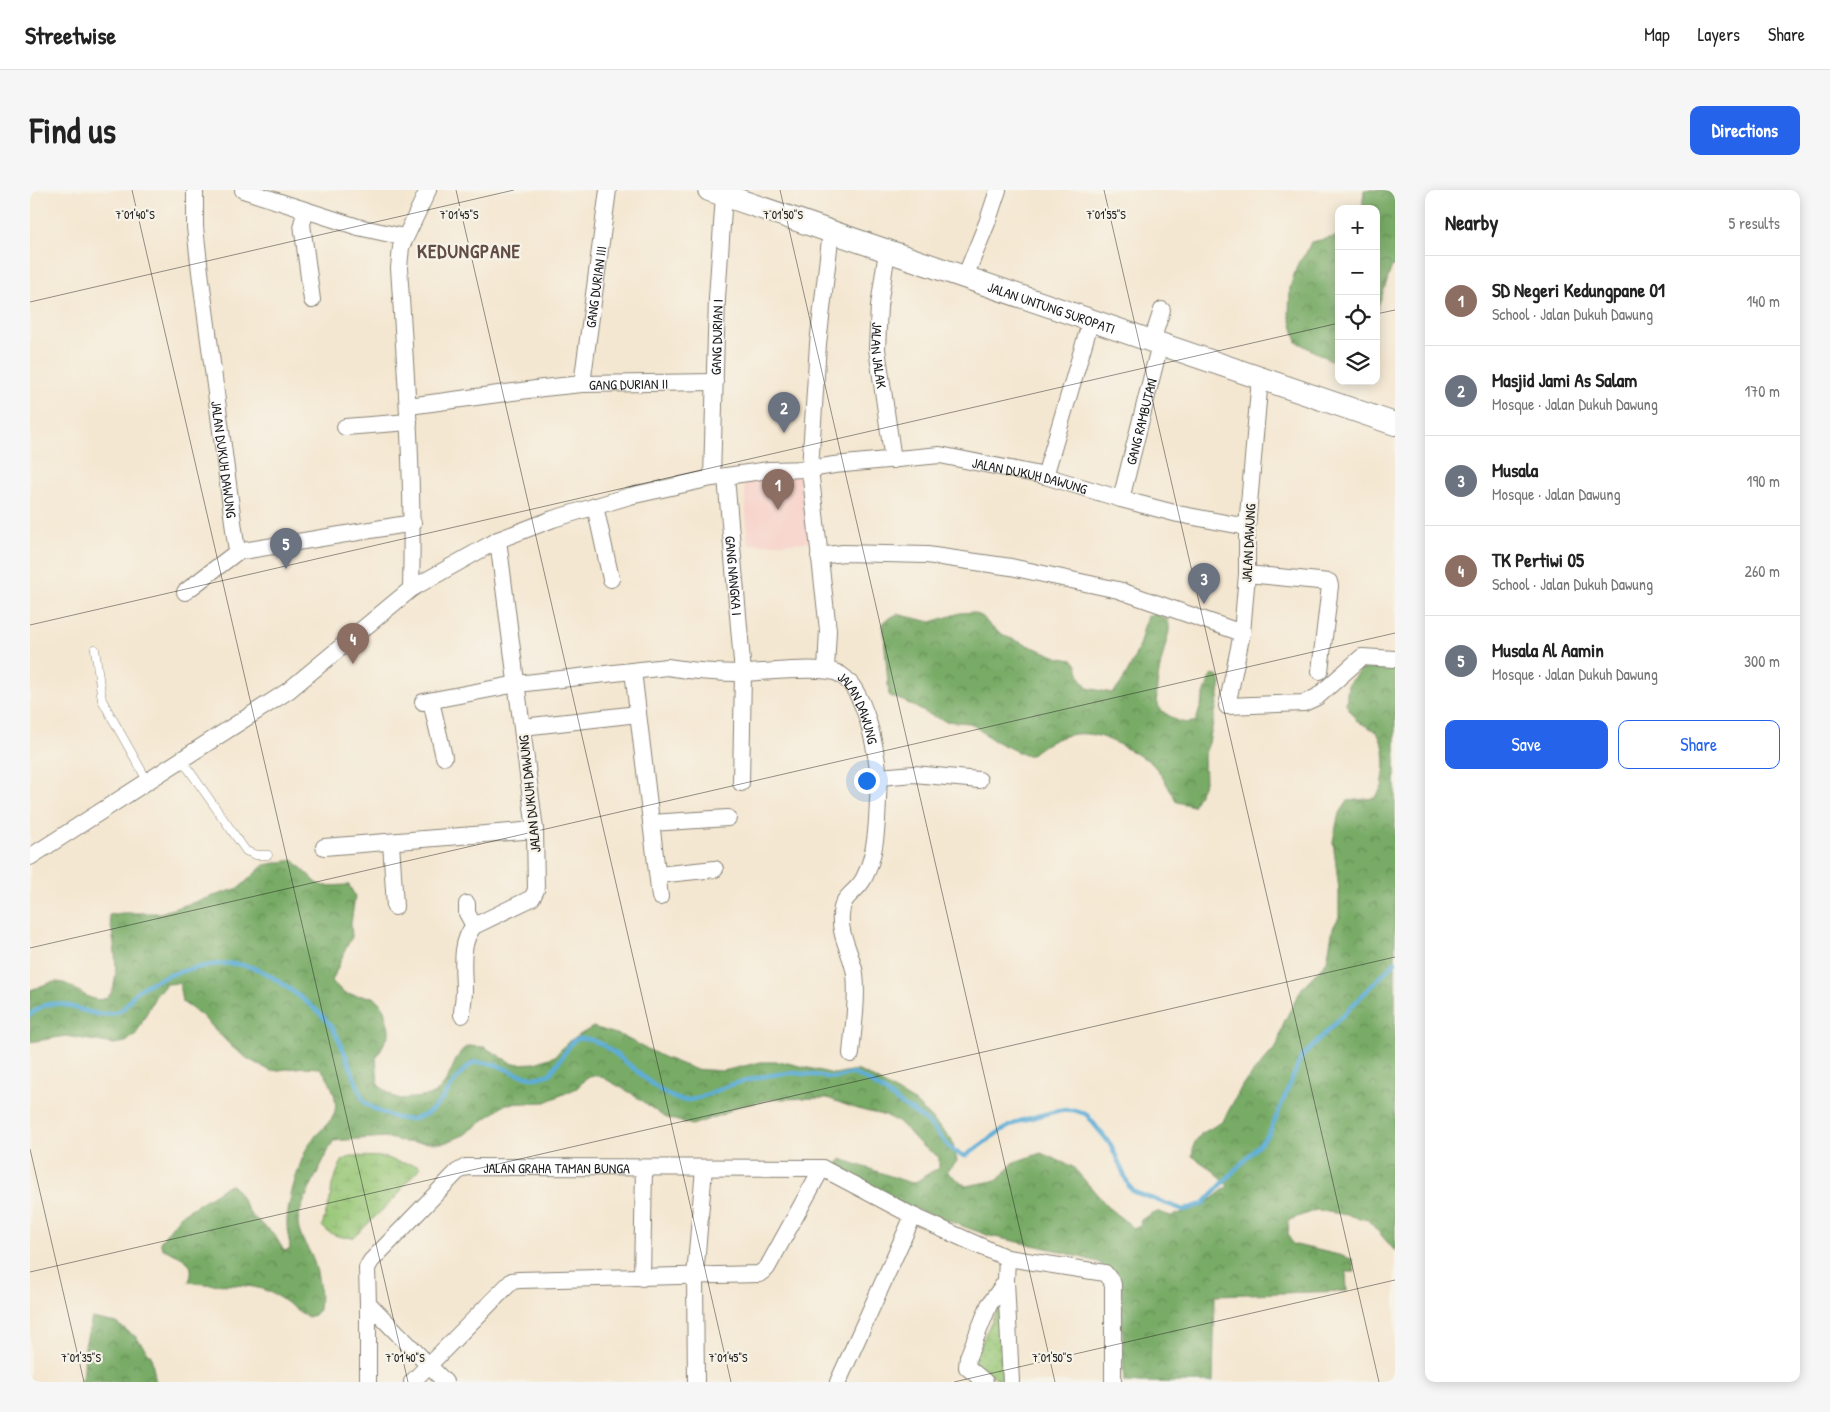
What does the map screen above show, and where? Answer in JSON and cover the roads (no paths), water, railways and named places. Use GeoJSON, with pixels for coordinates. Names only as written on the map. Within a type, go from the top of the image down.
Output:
{"type":"FeatureCollection","features":[{"type":"Feature","properties":{"kind":"main road","name":"JALAN UNTUNG SUROPATI"},"geometry":{"type":"LineString","coordinates":[[717,193],[1395,424]]}},
{"type":"Feature","properties":{"kind":"street","name":"JALAN DUKUH DAWUNG"},"geometry":{"type":"LineString","coordinates":[[195,190],[195,227],[200,272],[237,552]]}},
{"type":"Feature","properties":{"kind":"street"},"geometry":{"type":"LineString","coordinates":[[243,190],[358,227],[404,238]]}},
{"type":"Feature","properties":{"kind":"street"},"geometry":{"type":"LineString","coordinates":[[411,590],[413,523],[409,414],[399,268],[404,238],[428,190]]}},
{"type":"Feature","properties":{"kind":"street","name":"GANG DURIAN III"},"geometry":{"type":"LineString","coordinates":[[582,384],[608,190]]}},
{"type":"Feature","properties":{"kind":"street"},"geometry":{"type":"LineString","coordinates":[[965,277],[987,224],[998,190]]}},
{"type":"Feature","properties":{"kind":"street","name":"GANG DURIAN I"},"geometry":{"type":"LineString","coordinates":[[717,193],[715,382],[720,477]]}},
{"type":"Feature","properties":{"kind":"street"},"geometry":{"type":"LineString","coordinates":[[306,210],[302,224],[312,300]]}},
{"type":"Feature","properties":{"kind":"street"},"geometry":{"type":"LineString","coordinates":[[444,757],[427,701],[517,684],[667,667],[743,673],[826,670],[828,630],[810,468],[818,344],[831,231]]}},
{"type":"Feature","properties":{"kind":"street","name":"JALAN JALAK"},"geometry":{"type":"LineString","coordinates":[[887,251],[879,306],[877,350],[893,460]]}},
{"type":"Feature","properties":{"kind":"street","name":"GANG RAMBUTAN"},"geometry":{"type":"LineString","coordinates":[[1121,499],[1162,310]]}},
{"type":"Feature","properties":{"kind":"street"},"geometry":{"type":"LineString","coordinates":[[1045,476],[1091,320]]}},
{"type":"Feature","properties":{"kind":"street","name":"JALAN DAWUNG"},"geometry":{"type":"LineString","coordinates":[[1260,378],[1247,527],[1247,574],[1242,634],[1227,706],[1304,703],[1317,696],[1360,658],[1395,659]]}},
{"type":"Feature","properties":{"kind":"street","name":"GANG DURIAN II"},"geometry":{"type":"LineString","coordinates":[[345,428],[543,388],[582,384],[715,382]]}},
{"type":"Feature","properties":{"kind":"street","name":"JALAN DUKUH DAWUNG"},"geometry":{"type":"LineString","coordinates":[[30,856],[288,691],[411,590],[498,540],[553,519],[630,496],[720,477],[770,470],[810,468],[940,455],[1045,476],[1178,514],[1247,527]]}},
{"type":"Feature","properties":{"kind":"street","name":"GANG NANGKA I"},"geometry":{"type":"LineString","coordinates":[[720,477],[743,673]]}},
{"type":"Feature","properties":{"kind":"street"},"geometry":{"type":"LineString","coordinates":[[595,506],[610,579]]}},
{"type":"Feature","properties":{"kind":"street"},"geometry":{"type":"LineString","coordinates":[[185,592],[237,552],[413,523]]}},
{"type":"Feature","properties":{"kind":"street","name":"JALAN DUKUH DAWUNG"},"geometry":{"type":"LineString","coordinates":[[474,926],[534,896],[536,890],[535,830],[498,540]]}},
{"type":"Feature","properties":{"kind":"street"},"geometry":{"type":"LineString","coordinates":[[819,556],[843,554],[927,555],[1011,568],[1118,590],[1242,634]]}},
{"type":"Feature","properties":{"kind":"street"},"geometry":{"type":"LineString","coordinates":[[1247,574],[1329,582],[1320,671]]}},
{"type":"Feature","properties":{"kind":"street","name":"JALAN DAWUNG"},"geometry":{"type":"LineString","coordinates":[[826,670],[841,674],[852,685],[859,698],[871,732],[879,777],[876,833],[869,864],[864,878],[842,904],[841,926],[854,973],[856,991],[851,1054]]}},
{"type":"Feature","properties":{"kind":"street"},"geometry":{"type":"LineString","coordinates":[[633,671],[660,897]]}},
{"type":"Feature","properties":{"kind":"street"},"geometry":{"type":"LineString","coordinates":[[741,783],[743,673]]}},
{"type":"Feature","properties":{"kind":"street"},"geometry":{"type":"LineString","coordinates":[[522,727],[638,714]]}},
{"type":"Feature","properties":{"kind":"street"},"geometry":{"type":"LineString","coordinates":[[879,777],[914,774],[979,780]]}},
{"type":"Feature","properties":{"kind":"street"},"geometry":{"type":"LineString","coordinates":[[651,823],[728,818]]}},
{"type":"Feature","properties":{"kind":"street"},"geometry":{"type":"LineString","coordinates":[[324,847],[535,830]]}},
{"type":"Feature","properties":{"kind":"street"},"geometry":{"type":"LineString","coordinates":[[391,842],[395,907]]}},
{"type":"Feature","properties":{"kind":"street"},"geometry":{"type":"LineString","coordinates":[[658,875],[715,869]]}},
{"type":"Feature","properties":{"kind":"street"},"geometry":{"type":"LineString","coordinates":[[462,1015],[464,992],[463,959],[468,935],[474,926],[467,913],[467,904]]}},
{"type":"Feature","properties":{"kind":"street","name":"JALAN GRAHA TAMAN BUNGA"},"geometry":{"type":"LineString","coordinates":[[368,1382],[367,1268],[461,1169],[466,1167],[822,1168],[913,1216],[1007,1258],[1105,1273],[1110,1279],[1113,1293],[1114,1382]]}},
{"type":"Feature","properties":{"kind":"street"},"geometry":{"type":"LineString","coordinates":[[642,1278],[644,1168]]}},
{"type":"Feature","properties":{"kind":"street"},"geometry":{"type":"LineString","coordinates":[[696,1382],[695,1277],[704,1168]]}},
{"type":"Feature","properties":{"kind":"street"},"geometry":{"type":"LineString","coordinates":[[412,1382],[512,1282],[519,1280],[695,1277],[759,1274],[765,1271],[822,1168]]}},
{"type":"Feature","properties":{"kind":"street"},"geometry":{"type":"LineString","coordinates":[[838,1382],[913,1216]]}},
{"type":"Feature","properties":{"kind":"street"},"geometry":{"type":"LineString","coordinates":[[1007,1258],[1006,1281],[1011,1382]]}},
{"type":"Feature","properties":{"kind":"street"},"geometry":{"type":"LineString","coordinates":[[985,1382],[967,1367],[968,1357],[989,1305],[1006,1281]]}},
{"type":"Feature","properties":{"kind":"street"},"geometry":{"type":"LineString","coordinates":[[368,1303],[445,1382]]}},
{"type":"Feature","properties":{"kind":"lane"},"geometry":{"type":"LineString","coordinates":[[95,649],[102,700],[148,782]]}},
{"type":"Feature","properties":{"kind":"lane"},"geometry":{"type":"LineString","coordinates":[[182,760],[246,851],[256,855],[268,854]]}},
{"type":"Feature","properties":{"kind":"waterway"},"geometry":{"type":"LineString","coordinates":[[30,1015],[49,1004],[67,1005],[92,1013],[110,1014],[122,1009],[140,989],[165,977],[211,965],[237,964],[248,966],[270,975],[322,1015],[338,1038],[364,1101],[380,1112],[393,1117],[412,1119],[432,1110],[466,1068],[475,1062],[494,1064],[518,1074],[536,1078],[550,1074],[573,1041],[585,1039],[598,1043],[613,1052],[657,1088],[683,1100],[703,1096],[751,1079],[772,1075],[798,1073],[835,1078],[853,1074],[874,1084],[926,1121],[949,1147],[965,1156],[1002,1130],[1020,1121],[1060,1110],[1074,1110],[1086,1114],[1111,1145],[1129,1186],[1134,1192],[1184,1210],[1203,1204],[1269,1134],[1301,1058],[1395,962]]}},
{"type":"Feature","properties":{"kind":"place","name":"Masjid Jami As Salam"},"geometry":{"type":"Point","coordinates":[784,433]}},
{"type":"Feature","properties":{"kind":"place","name":"SD Negeri Kedungpane 01"},"geometry":{"type":"Point","coordinates":[778,510]}},
{"type":"Feature","properties":{"kind":"place","name":"Musala Al Aamin"},"geometry":{"type":"Point","coordinates":[286,569]}},
{"type":"Feature","properties":{"kind":"place","name":"Musala"},"geometry":{"type":"Point","coordinates":[1204,604]}},
{"type":"Feature","properties":{"kind":"place","name":"TK Pertiwi 05"},"geometry":{"type":"Point","coordinates":[353,664]}},
{"type":"Feature","properties":{"kind":"district","name":"KEDUNGPANE"},"geometry":{"type":"Point","coordinates":[469,251]}}]}
